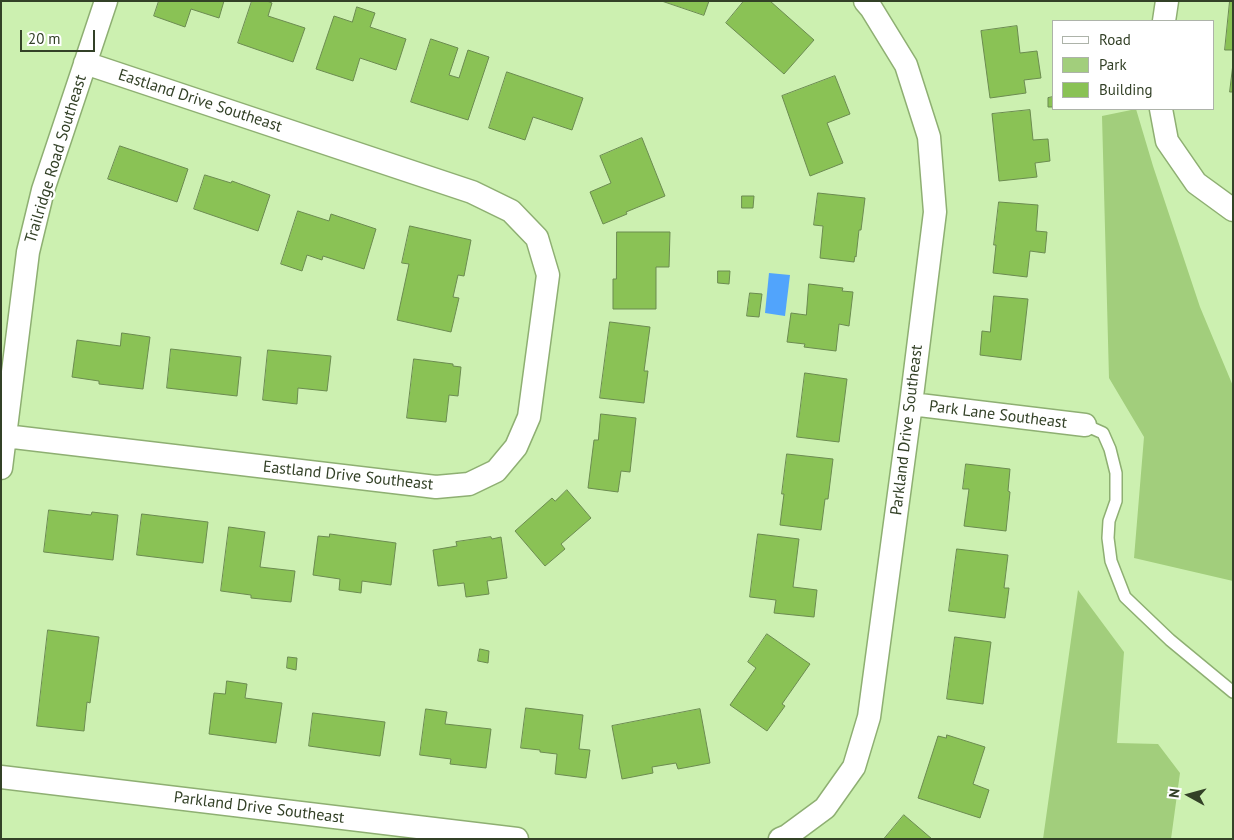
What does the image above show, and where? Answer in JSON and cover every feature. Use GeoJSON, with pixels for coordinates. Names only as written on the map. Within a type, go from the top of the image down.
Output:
{"type":"FeatureCollection","features":[{"type":"Feature","properties":{"kind":"street","name":"Trailridge Road Southeast"},"geometry":{"type":"LineString","coordinates":[[1,468],[28,252],[43,190],[106,1]]}},
{"type":"Feature","properties":{"kind":"street","name":"Parkland Drive Southeast"},"geometry":{"type":"LineString","coordinates":[[780,839],[787,836],[825,808],[854,767],[869,718],[935,212],[929,137],[906,65],[865,1]]}},
{"type":"Feature","properties":{"kind":"street"},"geometry":{"type":"LineString","coordinates":[[1164,20],[1167,1]]}},
{"type":"Feature","properties":{"kind":"street","name":"Eastland Drive Southeast"},"geometry":{"type":"LineString","coordinates":[[5,436],[436,487],[469,484],[496,471],[516,447],[529,417],[548,275],[537,238],[511,211],[472,192],[85,63]]}},
{"type":"Feature","properties":{"kind":"street"},"geometry":{"type":"LineString","coordinates":[[1161,110],[1167,141],[1196,183],[1233,210]]}},
{"type":"Feature","properties":{"kind":"street","name":"Park Lane Southeast"},"geometry":{"type":"LineString","coordinates":[[911,404],[1085,425]]}},
{"type":"Feature","properties":{"kind":"street","name":"Parkland Drive Southeast"},"geometry":{"type":"LineString","coordinates":[[1,778],[517,839]]}},
{"type":"Feature","properties":{"kind":"lane"},"geometry":{"type":"LineString","coordinates":[[1085,425],[1103,433],[1110,449],[1116,473],[1116,501],[1110,521],[1108,538],[1111,561],[1125,597],[1170,640],[1233,692]]}},
{"type":"Feature","properties":{"kind":"green space"},"geometry":{"type":"Polygon","coordinates":[[[1136,110],[1200,307],[1233,386],[1233,581],[1134,558],[1144,437],[1109,378],[1102,116],[1136,110]]]}},
{"type":"Feature","properties":{"kind":"green space"},"geometry":{"type":"Polygon","coordinates":[[[1078,590],[1124,652],[1117,743],[1158,744],[1180,773],[1171,839],[1043,839],[1078,590]]]}},
{"type":"Feature","properties":{"kind":"water"},"geometry":{"type":"Polygon","coordinates":[[[769,273],[790,275],[785,316],[765,313],[769,273]]]}},
{"type":"Feature","properties":{"kind":"building"},"geometry":{"type":"Polygon","coordinates":[[[159,1],[224,1],[219,18],[191,9],[185,27],[154,16],[159,1]]]}},
{"type":"Feature","properties":{"kind":"building"},"geometry":{"type":"Polygon","coordinates":[[[252,1],[272,3],[268,16],[305,28],[293,62],[238,43],[252,1]]]}},
{"type":"Feature","properties":{"kind":"building"},"geometry":{"type":"Polygon","coordinates":[[[662,1],[709,1],[704,15],[662,1]]]}},
{"type":"Feature","properties":{"kind":"building"},"geometry":{"type":"Polygon","coordinates":[[[744,1],[770,1],[814,40],[784,74],[726,23],[744,1]]]}},
{"type":"Feature","properties":{"kind":"building"},"geometry":{"type":"Polygon","coordinates":[[[1230,1],[1233,1],[1233,50],[1225,50],[1230,1]]]}},
{"type":"Feature","properties":{"kind":"building"},"geometry":{"type":"Polygon","coordinates":[[[357,7],[375,13],[370,27],[406,39],[396,70],[360,58],[353,81],[316,69],[334,16],[352,22],[357,7]]]}},
{"type":"Feature","properties":{"kind":"building"},"geometry":{"type":"Polygon","coordinates":[[[1017,26],[1020,53],[1037,51],[1041,78],[1024,80],[1026,93],[990,98],[981,31],[1017,26]]]}},
{"type":"Feature","properties":{"kind":"building"},"geometry":{"type":"Polygon","coordinates":[[[431,39],[458,48],[449,75],[459,78],[468,50],[489,57],[468,120],[411,102],[431,39]]]}},
{"type":"Feature","properties":{"kind":"building"},"geometry":{"type":"Polygon","coordinates":[[[1233,64],[1233,92],[1230,92],[1233,64]]]}},
{"type":"Feature","properties":{"kind":"building"},"geometry":{"type":"Polygon","coordinates":[[[507,72],[583,98],[572,130],[533,117],[525,140],[489,128],[507,72]]]}},
{"type":"Feature","properties":{"kind":"building"},"geometry":{"type":"Polygon","coordinates":[[[835,76],[850,114],[827,123],[843,163],[810,176],[782,96],[835,76]]]}},
{"type":"Feature","properties":{"kind":"building"},"geometry":{"type":"Polygon","coordinates":[[[1052,97],[1052,107],[1048,107],[1048,98],[1052,97]]]}},
{"type":"Feature","properties":{"kind":"building"},"geometry":{"type":"Polygon","coordinates":[[[1030,110],[1033,140],[1048,139],[1050,161],[1035,163],[1037,177],[999,181],[992,114],[1030,110]]]}},
{"type":"Feature","properties":{"kind":"building"},"geometry":{"type":"Polygon","coordinates":[[[642,138],[665,196],[603,224],[590,192],[611,183],[600,156],[642,138]]]}},
{"type":"Feature","properties":{"kind":"building"},"geometry":{"type":"Polygon","coordinates":[[[120,146],[188,169],[177,202],[108,179],[120,146]]]}},
{"type":"Feature","properties":{"kind":"building"},"geometry":{"type":"Polygon","coordinates":[[[205,175],[231,183],[232,181],[270,195],[258,231],[194,209],[205,175]]]}},
{"type":"Feature","properties":{"kind":"building"},"geometry":{"type":"Polygon","coordinates":[[[818,193],[865,198],[854,262],[820,258],[823,226],[814,225],[818,193]]]}},
{"type":"Feature","properties":{"kind":"building"},"geometry":{"type":"Polygon","coordinates":[[[742,196],[754,196],[753,208],[742,208],[742,196]]]}},
{"type":"Feature","properties":{"kind":"building"},"geometry":{"type":"Polygon","coordinates":[[[999,202],[1038,205],[1036,231],[1047,232],[1045,253],[1030,251],[1027,277],[993,273],[999,202]]]}},
{"type":"Feature","properties":{"kind":"building"},"geometry":{"type":"Polygon","coordinates":[[[298,211],[329,221],[331,214],[376,229],[364,269],[323,256],[322,260],[307,255],[302,271],[281,264],[298,211]]]}},
{"type":"Feature","properties":{"kind":"building"},"geometry":{"type":"Polygon","coordinates":[[[410,226],[471,240],[464,276],[458,275],[453,297],[459,298],[451,332],[397,320],[409,264],[402,263],[410,226]]]}},
{"type":"Feature","properties":{"kind":"building"},"geometry":{"type":"Polygon","coordinates":[[[617,232],[670,232],[669,267],[656,267],[656,309],[613,309],[613,279],[616,279],[617,232]]]}},
{"type":"Feature","properties":{"kind":"building"},"geometry":{"type":"Polygon","coordinates":[[[718,271],[730,271],[729,284],[718,283],[718,271]]]}},
{"type":"Feature","properties":{"kind":"building"},"geometry":{"type":"Polygon","coordinates":[[[809,284],[843,288],[842,291],[853,292],[849,326],[839,324],[836,351],[804,347],[805,344],[787,342],[791,313],[806,315],[809,284]]]}},
{"type":"Feature","properties":{"kind":"building"},"geometry":{"type":"Polygon","coordinates":[[[750,293],[762,294],[759,317],[747,316],[750,293]]]}},
{"type":"Feature","properties":{"kind":"building"},"geometry":{"type":"Polygon","coordinates":[[[994,296],[1028,299],[1021,360],[980,355],[982,331],[990,332],[994,296]]]}},
{"type":"Feature","properties":{"kind":"building"},"geometry":{"type":"Polygon","coordinates":[[[610,322],[650,327],[644,371],[648,371],[644,403],[600,398],[610,322]]]}},
{"type":"Feature","properties":{"kind":"building"},"geometry":{"type":"Polygon","coordinates":[[[122,333],[150,337],[143,389],[99,384],[99,381],[72,377],[77,340],[120,346],[122,333]]]}},
{"type":"Feature","properties":{"kind":"building"},"geometry":{"type":"Polygon","coordinates":[[[171,349],[241,357],[237,396],[167,388],[171,349]]]}},
{"type":"Feature","properties":{"kind":"building"},"geometry":{"type":"Polygon","coordinates":[[[268,350],[331,356],[327,391],[298,388],[297,404],[263,400],[268,350]]]}},
{"type":"Feature","properties":{"kind":"building"},"geometry":{"type":"Polygon","coordinates":[[[414,359],[453,364],[453,366],[461,367],[458,396],[449,395],[446,422],[407,418],[414,359]]]}},
{"type":"Feature","properties":{"kind":"building"},"geometry":{"type":"Polygon","coordinates":[[[805,373],[847,379],[839,442],[797,437],[805,373]]]}},
{"type":"Feature","properties":{"kind":"building"},"geometry":{"type":"Polygon","coordinates":[[[601,414],[636,418],[630,472],[621,471],[618,492],[588,488],[594,440],[598,440],[601,414]]]}},
{"type":"Feature","properties":{"kind":"building"},"geometry":{"type":"Polygon","coordinates":[[[787,454],[833,459],[828,499],[825,499],[821,530],[780,525],[787,454]]]}},
{"type":"Feature","properties":{"kind":"building"},"geometry":{"type":"Polygon","coordinates":[[[966,464],[1010,469],[1006,531],[964,526],[969,489],[963,489],[966,464]]]}},
{"type":"Feature","properties":{"kind":"building"},"geometry":{"type":"Polygon","coordinates":[[[567,490],[591,518],[561,544],[565,549],[545,566],[515,531],[552,498],[555,501],[567,490]]]}},
{"type":"Feature","properties":{"kind":"building"},"geometry":{"type":"Polygon","coordinates":[[[49,510],[91,515],[92,512],[118,515],[113,560],[44,552],[49,510]]]}},
{"type":"Feature","properties":{"kind":"building"},"geometry":{"type":"Polygon","coordinates":[[[142,514],[208,522],[203,563],[137,555],[142,514]]]}},
{"type":"Feature","properties":{"kind":"building"},"geometry":{"type":"Polygon","coordinates":[[[229,527],[265,532],[260,567],[295,571],[291,602],[251,598],[251,595],[221,591],[229,527]]]}},
{"type":"Feature","properties":{"kind":"building"},"geometry":{"type":"Polygon","coordinates":[[[330,534],[396,543],[391,585],[362,581],[361,593],[339,590],[340,579],[313,575],[318,536],[329,537],[330,534]]]}},
{"type":"Feature","properties":{"kind":"building"},"geometry":{"type":"Polygon","coordinates":[[[758,534],[799,539],[793,587],[817,590],[814,617],[774,613],[776,600],[750,597],[758,534]]]}},
{"type":"Feature","properties":{"kind":"building"},"geometry":{"type":"Polygon","coordinates":[[[491,537],[492,539],[501,537],[507,578],[487,581],[489,594],[466,597],[464,583],[438,586],[433,550],[457,546],[456,542],[491,537]]]}},
{"type":"Feature","properties":{"kind":"building"},"geometry":{"type":"Polygon","coordinates":[[[957,549],[1008,555],[1004,588],[1009,588],[1005,618],[949,611],[957,549]]]}},
{"type":"Feature","properties":{"kind":"building"},"geometry":{"type":"Polygon","coordinates":[[[48,630],[99,637],[90,703],[87,702],[84,731],[37,726],[48,630]]]}},
{"type":"Feature","properties":{"kind":"building"},"geometry":{"type":"Polygon","coordinates":[[[767,634],[810,664],[782,704],[785,706],[767,731],[730,705],[756,668],[748,662],[767,634]]]}},
{"type":"Feature","properties":{"kind":"building"},"geometry":{"type":"Polygon","coordinates":[[[955,637],[991,642],[983,704],[947,699],[955,637]]]}},
{"type":"Feature","properties":{"kind":"building"},"geometry":{"type":"Polygon","coordinates":[[[480,649],[489,651],[488,663],[478,661],[480,649]]]}},
{"type":"Feature","properties":{"kind":"building"},"geometry":{"type":"Polygon","coordinates":[[[288,657],[297,658],[296,670],[287,668],[288,657]]]}},
{"type":"Feature","properties":{"kind":"building"},"geometry":{"type":"Polygon","coordinates":[[[227,681],[247,684],[245,698],[282,703],[276,743],[209,734],[214,693],[225,694],[227,681]]]}},
{"type":"Feature","properties":{"kind":"building"},"geometry":{"type":"Polygon","coordinates":[[[526,708],[583,715],[579,749],[590,750],[586,778],[555,774],[557,754],[521,748],[526,708]]]}},
{"type":"Feature","properties":{"kind":"building"},"geometry":{"type":"Polygon","coordinates":[[[426,709],[447,712],[445,724],[491,729],[486,768],[450,764],[451,759],[420,755],[426,709]]]}},
{"type":"Feature","properties":{"kind":"building"},"geometry":{"type":"Polygon","coordinates":[[[700,709],[710,763],[678,769],[676,763],[652,767],[653,773],[622,779],[612,726],[700,709]]]}},
{"type":"Feature","properties":{"kind":"building"},"geometry":{"type":"Polygon","coordinates":[[[313,713],[385,722],[380,756],[309,746],[313,713]]]}},
{"type":"Feature","properties":{"kind":"building"},"geometry":{"type":"Polygon","coordinates":[[[947,735],[985,747],[973,784],[989,790],[980,818],[918,798],[938,736],[946,738],[947,735]]]}},
{"type":"Feature","properties":{"kind":"building"},"geometry":{"type":"Polygon","coordinates":[[[904,815],[932,839],[884,839],[904,815]]]}}]}
